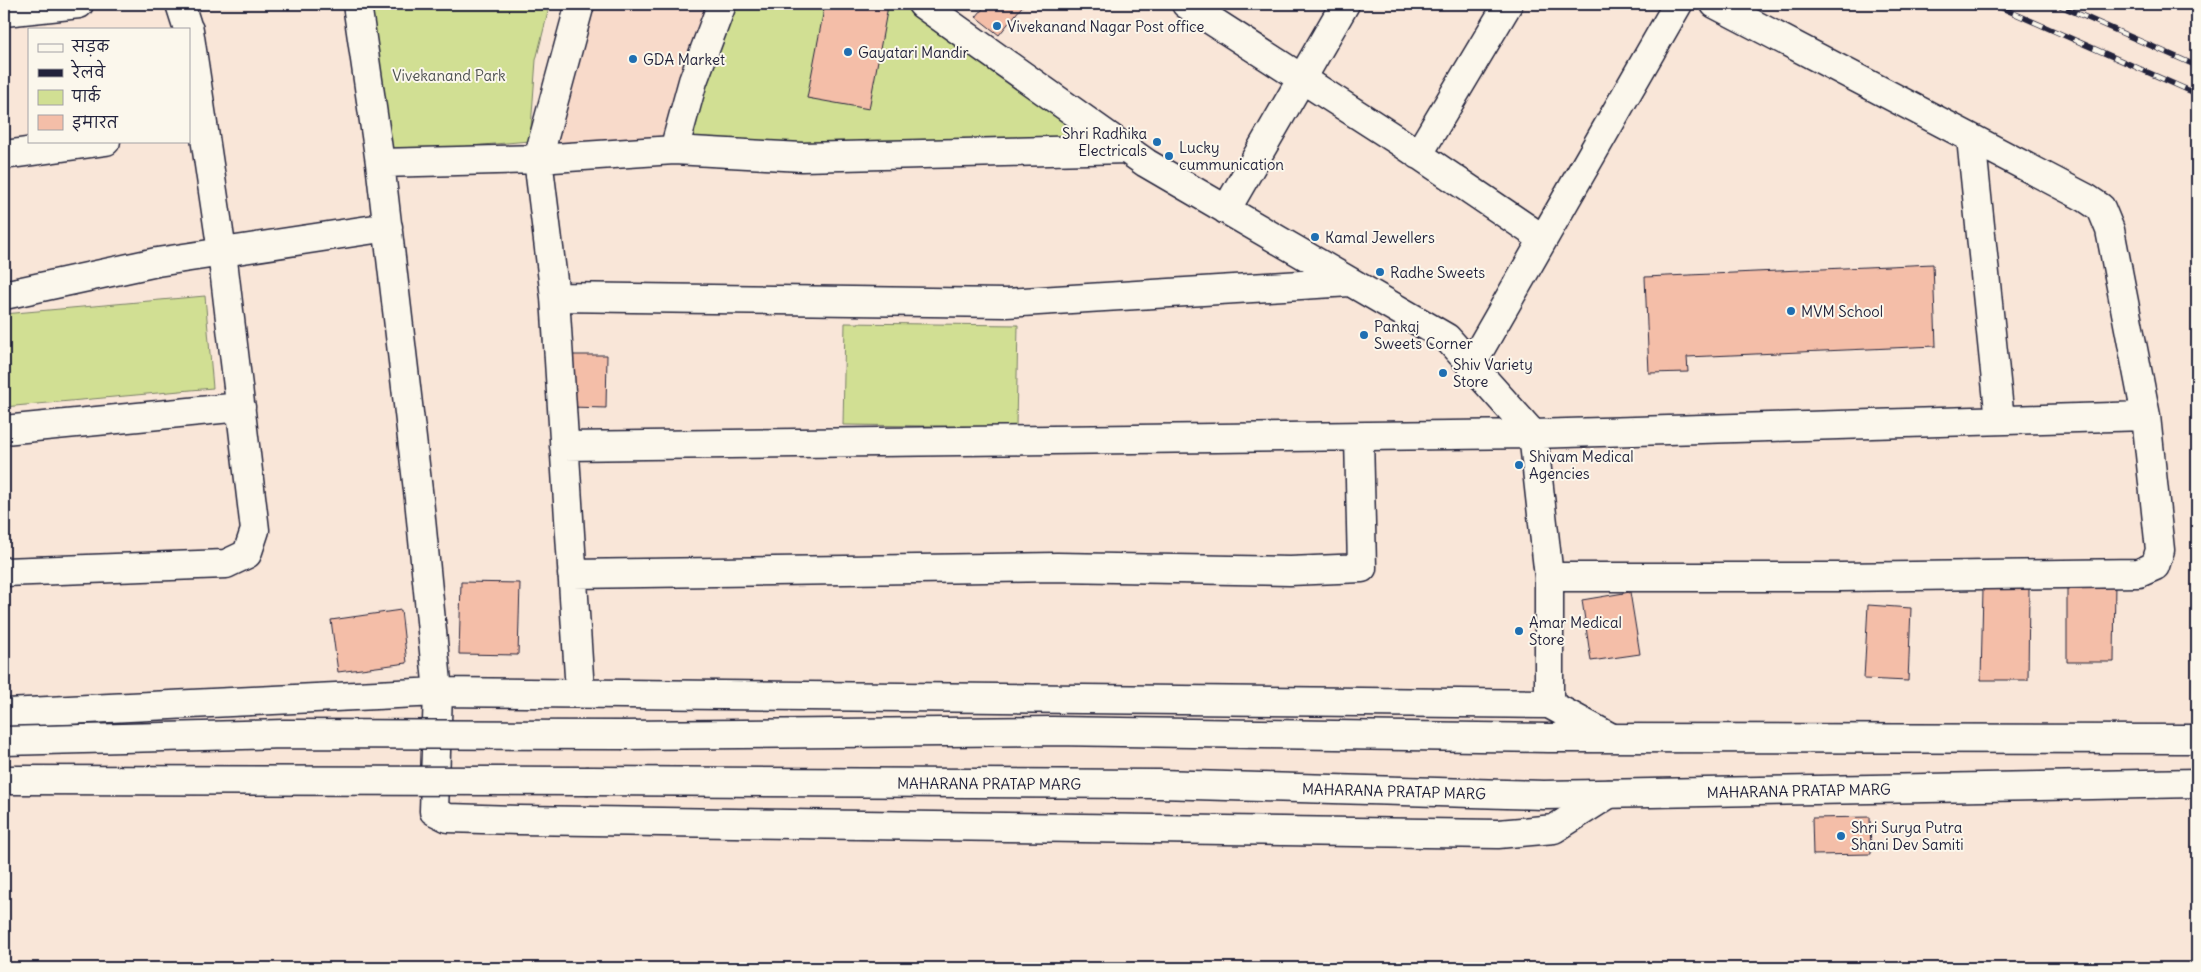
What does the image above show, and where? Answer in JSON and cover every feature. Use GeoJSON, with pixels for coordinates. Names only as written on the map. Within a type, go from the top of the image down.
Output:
{"type":"FeatureCollection","features":[{"type":"Feature","properties":{"kind":"street"},"geometry":{"type":"LineString","coordinates":[[4,12],[79,4]]}},
{"type":"Feature","properties":{"kind":"street"},"geometry":{"type":"LineString","coordinates":[[180,4],[188,28]]}},
{"type":"Feature","properties":{"kind":"street"},"geometry":{"type":"LineString","coordinates":[[357,4],[388,227],[419,499],[438,692],[434,810],[448,818],[1498,834],[1554,829],[1609,794]]}},
{"type":"Feature","properties":{"kind":"street"},"geometry":{"type":"LineString","coordinates":[[580,4],[538,159],[555,297],[580,692]]}},
{"type":"Feature","properties":{"kind":"street"},"geometry":{"type":"LineString","coordinates":[[674,150],[693,81],[722,4]]}},
{"type":"Feature","properties":{"kind":"street"},"geometry":{"type":"LineString","coordinates":[[922,4],[1127,150],[1226,210],[1447,338],[1533,434],[1549,578],[1549,704]]}},
{"type":"Feature","properties":{"kind":"street"},"geometry":{"type":"LineString","coordinates":[[1186,4],[1543,239]]}},
{"type":"Feature","properties":{"kind":"street"},"geometry":{"type":"LineString","coordinates":[[1226,210],[1345,4]]}},
{"type":"Feature","properties":{"kind":"street"},"geometry":{"type":"LineString","coordinates":[[1418,155],[1508,4]]}},
{"type":"Feature","properties":{"kind":"street"},"geometry":{"type":"LineString","coordinates":[[1471,365],[1678,4]]}},
{"type":"Feature","properties":{"kind":"street"},"geometry":{"type":"LineString","coordinates":[[1549,578],[2139,573],[2155,566],[2160,550],[2146,416],[2110,230],[2101,208],[2086,198],[1714,4]]}},
{"type":"Feature","properties":{"kind":"street"},"geometry":{"type":"LineString","coordinates":[[4,572],[226,564],[247,554],[255,530],[222,252],[197,129],[190,42]]}},
{"type":"Feature","properties":{"kind":"street"},"geometry":{"type":"LineString","coordinates":[[1971,138],[2000,420]]}},
{"type":"Feature","properties":{"kind":"street"},"geometry":{"type":"LineString","coordinates":[[4,155],[99,142]]}},
{"type":"Feature","properties":{"kind":"street"},"geometry":{"type":"LineString","coordinates":[[380,163],[538,159],[674,150],[802,157],[1127,150]]}},
{"type":"Feature","properties":{"kind":"street"},"geometry":{"type":"LineString","coordinates":[[4,295],[157,262],[388,227]]}},
{"type":"Feature","properties":{"kind":"street"},"geometry":{"type":"LineString","coordinates":[[555,297],[1006,303],[1350,282]]}},
{"type":"Feature","properties":{"kind":"street"},"geometry":{"type":"LineString","coordinates":[[4,430],[241,407]]}},
{"type":"Feature","properties":{"kind":"street"},"geometry":{"type":"LineString","coordinates":[[564,446],[1533,434],[2146,416]]}},
{"type":"Feature","properties":{"kind":"street"},"geometry":{"type":"LineString","coordinates":[[572,574],[1038,567],[1290,571],[1362,568],[1360,437]]}},
{"type":"Feature","properties":{"kind":"street"},"geometry":{"type":"LineString","coordinates":[[7,713],[438,692],[580,692],[1549,704],[1610,737]]}},
{"type":"Feature","properties":{"kind":"street"},"geometry":{"type":"LineString","coordinates":[[4,741],[284,734],[625,736],[1052,731],[1610,737],[2197,739]]}},
{"type":"Feature","properties":{"kind":"street","name":"MAHARANA PRATAP MARG"},"geometry":{"type":"LineString","coordinates":[[4,780],[1159,784],[1544,795],[2197,783]]}},
{"type":"Feature","properties":{"kind":"shaded area","name":"GDA Market"},"geometry":{"type":"Polygon","coordinates":[[[580,4],[736,4],[674,150],[538,159],[580,4]]]}},
{"type":"Feature","properties":{"kind":"green space","name":"Vivekanand Park"},"geometry":{"type":"Polygon","coordinates":[[[365,4],[550,4],[536,60],[530,141],[388,153],[365,4]]]}},
{"type":"Feature","properties":{"kind":"green space"},"geometry":{"type":"Polygon","coordinates":[[[722,4],[922,4],[1127,149],[674,150],[722,4]]]}},
{"type":"Feature","properties":{"kind":"green space"},"geometry":{"type":"Polygon","coordinates":[[[205,296],[213,388],[4,407],[4,314],[205,296]]]}},
{"type":"Feature","properties":{"kind":"green space"},"geometry":{"type":"Polygon","coordinates":[[[845,323],[1018,325],[1016,427],[843,425],[845,323]]]}},
{"type":"Feature","properties":{"kind":"building","name":"Gayatari Mandir"},"geometry":{"type":"Polygon","coordinates":[[[825,4],[876,4],[888,6],[869,109],[807,98],[825,4]]]}},
{"type":"Feature","properties":{"kind":"building","name":"Vivekanand Nagar Post office"},"geometry":{"type":"Polygon","coordinates":[[[987,4],[1024,4],[999,35],[976,17],[987,4]]]}},
{"type":"Feature","properties":{"kind":"building","name":"MVM School"},"geometry":{"type":"Polygon","coordinates":[[[1933,264],[1936,346],[1687,357],[1688,372],[1649,373],[1645,277],[1933,264]]]}},
{"type":"Feature","properties":{"kind":"building"},"geometry":{"type":"Polygon","coordinates":[[[571,355],[607,355],[606,408],[570,407],[571,355]]]}},
{"type":"Feature","properties":{"kind":"building"},"geometry":{"type":"Polygon","coordinates":[[[2067,578],[2115,579],[2114,662],[2067,662],[2067,578]]]}},
{"type":"Feature","properties":{"kind":"building"},"geometry":{"type":"Polygon","coordinates":[[[461,582],[520,583],[518,655],[459,654],[461,582]]]}},
{"type":"Feature","properties":{"kind":"building"},"geometry":{"type":"Polygon","coordinates":[[[1983,589],[2029,589],[2028,680],[1981,680],[1983,589]]]}},
{"type":"Feature","properties":{"kind":"building"},"geometry":{"type":"Polygon","coordinates":[[[1630,592],[1640,654],[1591,661],[1582,600],[1630,592]]]}},
{"type":"Feature","properties":{"kind":"building"},"geometry":{"type":"Polygon","coordinates":[[[1868,605],[1911,608],[1908,681],[1864,679],[1868,605]]]}},
{"type":"Feature","properties":{"kind":"building"},"geometry":{"type":"Polygon","coordinates":[[[401,610],[407,663],[338,672],[331,620],[401,610]]]}},
{"type":"Feature","properties":{"kind":"building","name":"Shri Surya Putra Shani Dev Samiti"},"geometry":{"type":"Polygon","coordinates":[[[1870,817],[1871,854],[1813,855],[1812,818],[1870,817]]]}},
{"type":"Feature","properties":{"kind":"railway"},"geometry":{"type":"LineString","coordinates":[[1993,4],[2197,94]]}},
{"type":"Feature","properties":{"kind":"railway"},"geometry":{"type":"LineString","coordinates":[[2056,4],[2197,66]]}},
{"type":"Feature","properties":{"kind":"place","name":"Vivekanand Nagar Post office"},"geometry":{"type":"Point","coordinates":[997,26]}},
{"type":"Feature","properties":{"kind":"place","name":"Gayatari Mandir"},"geometry":{"type":"Point","coordinates":[848,52]}},
{"type":"Feature","properties":{"kind":"place","name":"GDA Market"},"geometry":{"type":"Point","coordinates":[633,59]}},
{"type":"Feature","properties":{"kind":"place","name":"Shri Radhika Electricals"},"geometry":{"type":"Point","coordinates":[1157,142]}},
{"type":"Feature","properties":{"kind":"place","name":"Lucky cummunication"},"geometry":{"type":"Point","coordinates":[1169,156]}},
{"type":"Feature","properties":{"kind":"place","name":"Kamal Jewellers"},"geometry":{"type":"Point","coordinates":[1315,237]}},
{"type":"Feature","properties":{"kind":"place","name":"Radhe Sweets"},"geometry":{"type":"Point","coordinates":[1380,272]}},
{"type":"Feature","properties":{"kind":"place","name":"MVM School"},"geometry":{"type":"Point","coordinates":[1791,311]}},
{"type":"Feature","properties":{"kind":"place","name":"Pankaj Sweets Corner"},"geometry":{"type":"Point","coordinates":[1364,335]}},
{"type":"Feature","properties":{"kind":"place","name":"Shiv Variety Store"},"geometry":{"type":"Point","coordinates":[1443,373]}},
{"type":"Feature","properties":{"kind":"place","name":"Shivam Medical Agencies"},"geometry":{"type":"Point","coordinates":[1519,465]}},
{"type":"Feature","properties":{"kind":"place","name":"Amar Medical Store"},"geometry":{"type":"Point","coordinates":[1519,631]}},
{"type":"Feature","properties":{"kind":"place","name":"Shri Surya Putra Shani Dev Samiti"},"geometry":{"type":"Point","coordinates":[1841,836]}}]}
